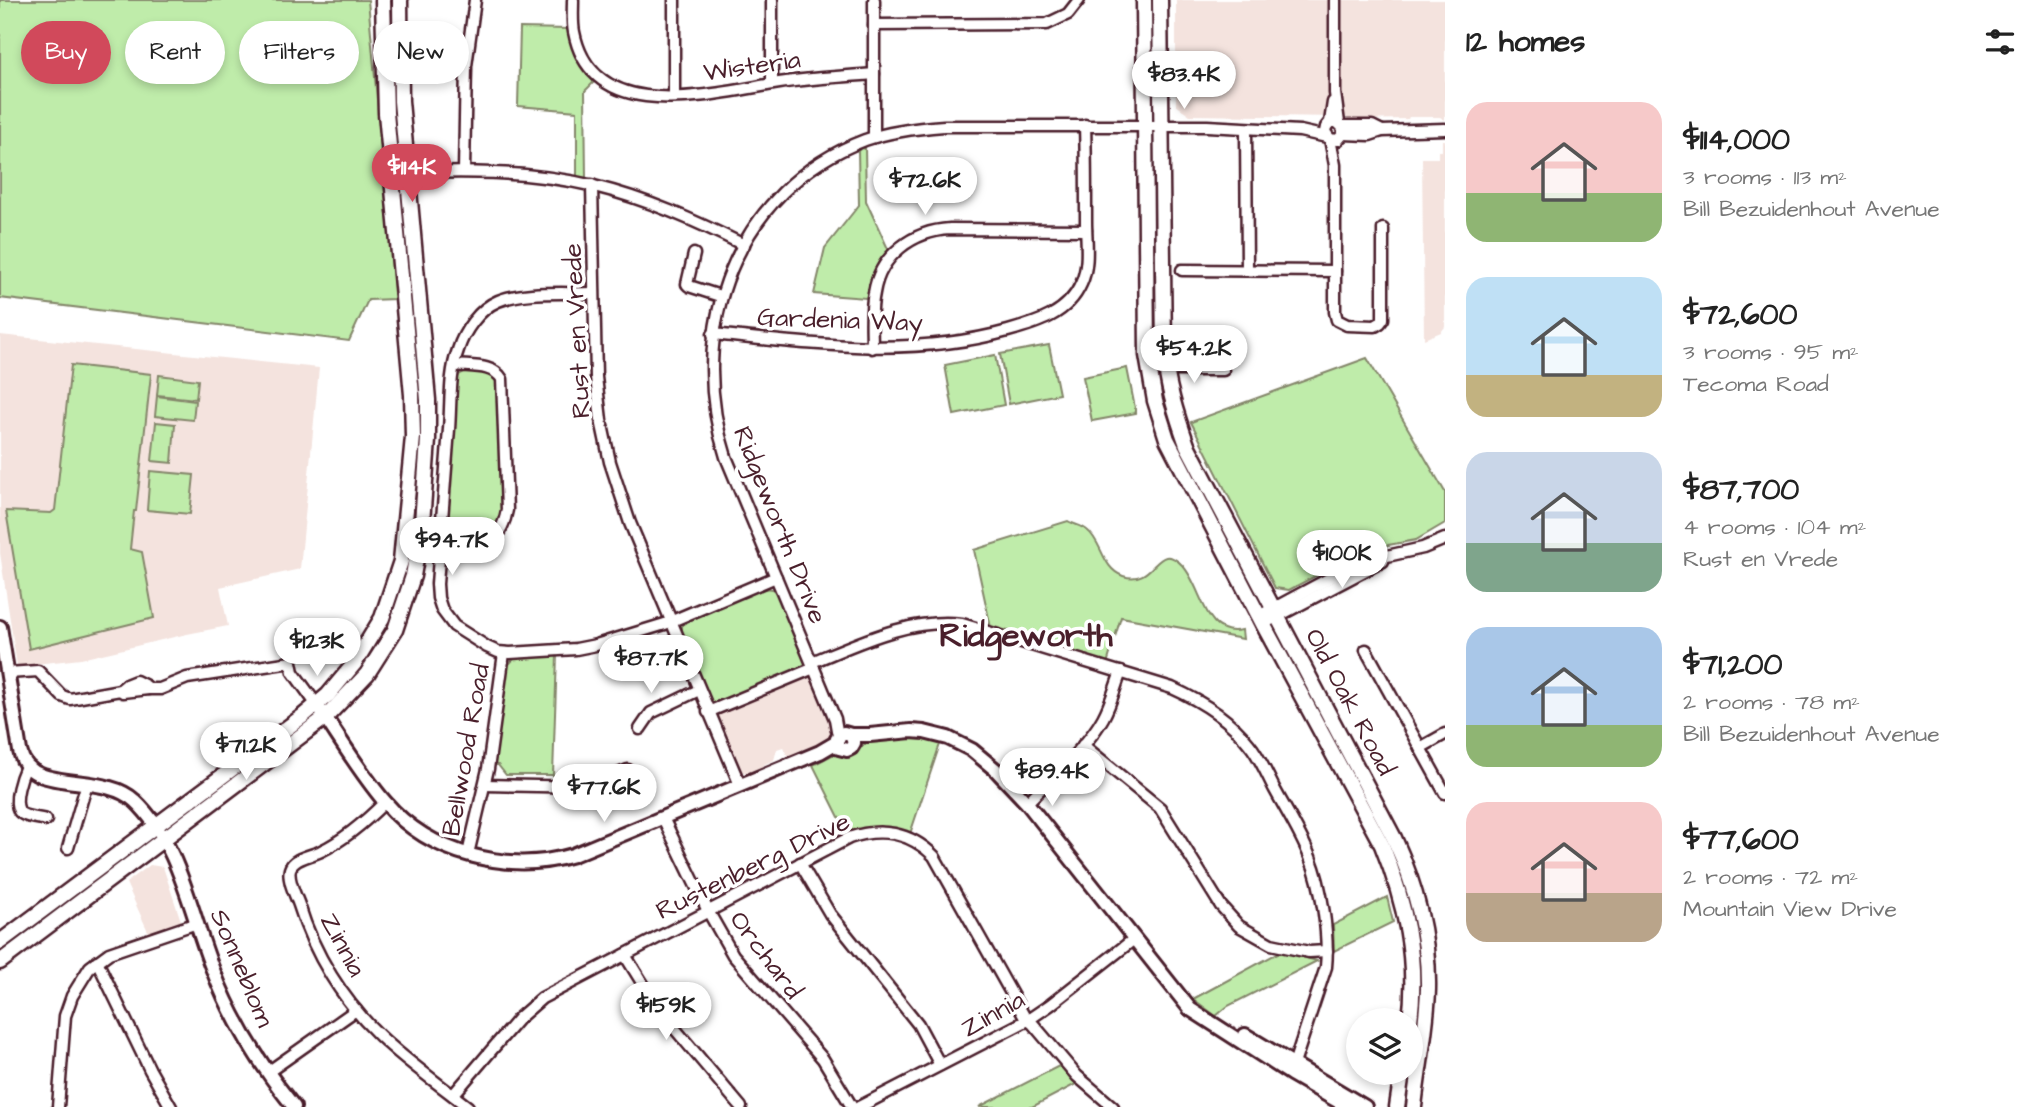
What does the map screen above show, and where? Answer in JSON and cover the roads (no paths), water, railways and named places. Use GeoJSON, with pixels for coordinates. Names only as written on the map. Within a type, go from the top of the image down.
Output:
{"type":"FeatureCollection","features":[{"type":"Feature","properties":{"kind":"main road"},"geometry":{"type":"LineString","coordinates":[[321,711],[376,630],[396,581],[404,542],[413,416],[384,86],[383,0]]}},
{"type":"Feature","properties":{"kind":"main road"},"geometry":{"type":"LineString","coordinates":[[0,962],[160,832],[367,674],[395,630],[409,593],[420,542],[429,419],[401,101],[400,0]]}},
{"type":"Feature","properties":{"kind":"main road","name":"Old Oak Road"},"geometry":{"type":"LineString","coordinates":[[1144,0],[1147,355],[1155,401],[1167,439],[1382,845],[1395,876],[1404,909],[1413,982],[1411,1008]]}},
{"type":"Feature","properties":{"kind":"main road","name":"Old Oak Road"},"geometry":{"type":"LineString","coordinates":[[1160,0],[1165,370],[1187,445],[1394,838],[1416,894],[1427,953],[1428,989],[1414,1107]]}},
{"type":"Feature","properties":{"kind":"main road"},"geometry":{"type":"LineString","coordinates":[[0,942],[160,832]]}},
{"type":"Feature","properties":{"kind":"main road"},"geometry":{"type":"LineString","coordinates":[[1397,1107],[1400,1085]]}},
{"type":"Feature","properties":{"kind":"street"},"geometry":{"type":"LineString","coordinates":[[464,171],[466,66],[475,0]]}},
{"type":"Feature","properties":{"kind":"street","name":"Wisteria"},"geometry":{"type":"LineString","coordinates":[[573,0],[573,24],[584,59],[596,74],[612,86],[631,94],[674,97],[724,93],[772,84],[874,74]]}},
{"type":"Feature","properties":{"kind":"street"},"geometry":{"type":"LineString","coordinates":[[674,0],[674,97]]}},
{"type":"Feature","properties":{"kind":"street"},"geometry":{"type":"LineString","coordinates":[[772,0],[772,84]]}},
{"type":"Feature","properties":{"kind":"street"},"geometry":{"type":"LineString","coordinates":[[874,0],[874,137]]}},
{"type":"Feature","properties":{"kind":"street"},"geometry":{"type":"LineString","coordinates":[[874,24],[1047,24],[1068,14],[1079,0]]}},
{"type":"Feature","properties":{"kind":"street"},"geometry":{"type":"LineString","coordinates":[[1334,2],[1335,312],[1337,320],[1347,325],[1375,326],[1382,321],[1383,229]]}},
{"type":"Feature","properties":{"kind":"street","name":"Gardenia Way"},"geometry":{"type":"LineString","coordinates":[[713,334],[872,348],[907,348],[968,341],[1020,328],[1052,316],[1070,302],[1083,280],[1086,263],[1085,125]]}},
{"type":"Feature","properties":{"kind":"street","name":"Ridgeworth Drive"},"geometry":{"type":"LineString","coordinates":[[845,740],[733,474],[718,429],[711,385],[713,334],[720,296],[731,268],[772,205],[802,176],[837,154],[874,137],[907,129],[944,126],[1207,126],[1246,130],[1335,130],[1370,135],[1382,131],[1445,129]]}},
{"type":"Feature","properties":{"kind":"street"},"geometry":{"type":"LineString","coordinates":[[1246,130],[1247,270]]}},
{"type":"Feature","properties":{"kind":"street"},"geometry":{"type":"LineString","coordinates":[[391,174],[464,171],[526,176],[592,186],[626,195],[694,220],[744,246]]}},
{"type":"Feature","properties":{"kind":"street","name":"Rust en Vrede"},"geometry":{"type":"LineString","coordinates":[[592,186],[596,377],[608,452],[630,523],[740,785]]}},
{"type":"Feature","properties":{"kind":"street"},"geometry":{"type":"LineString","coordinates":[[872,348],[873,297],[878,279],[893,255],[915,238],[932,231],[950,229],[1086,230]]}},
{"type":"Feature","properties":{"kind":"street"},"geometry":{"type":"LineString","coordinates":[[694,254],[687,284],[720,296]]}},
{"type":"Feature","properties":{"kind":"street"},"geometry":{"type":"LineString","coordinates":[[1182,270],[1335,271]]}},
{"type":"Feature","properties":{"kind":"street"},"geometry":{"type":"LineString","coordinates":[[593,293],[517,295],[497,302],[485,309],[465,335],[457,351],[437,591],[442,610],[449,621],[487,647],[504,653],[586,647],[671,621],[776,577]]}},
{"type":"Feature","properties":{"kind":"street"},"geometry":{"type":"LineString","coordinates":[[440,542],[476,546],[489,542],[503,527],[507,510],[502,379],[491,369],[455,365]]}},
{"type":"Feature","properties":{"kind":"street"},"geometry":{"type":"LineString","coordinates":[[1165,370],[1223,370]]}},
{"type":"Feature","properties":{"kind":"street"},"geometry":{"type":"LineString","coordinates":[[1261,620],[1360,562],[1390,557],[1445,539]]}},
{"type":"Feature","properties":{"kind":"street"},"geometry":{"type":"LineString","coordinates":[[708,712],[885,632],[939,623],[954,623],[987,631],[1172,688],[1194,698],[1225,719],[1251,746],[1311,859],[1326,927],[1326,967],[1293,1070]]}},
{"type":"Feature","properties":{"kind":"street"},"geometry":{"type":"LineString","coordinates":[[0,627],[20,751],[26,766],[18,785],[19,811],[46,820]]}},
{"type":"Feature","properties":{"kind":"street"},"geometry":{"type":"LineString","coordinates":[[1366,650],[1445,793]]}},
{"type":"Feature","properties":{"kind":"street","name":"Bellwood Road"},"geometry":{"type":"LineString","coordinates":[[468,854],[485,785],[504,653]]}},
{"type":"Feature","properties":{"kind":"street"},"geometry":{"type":"LineString","coordinates":[[8,673],[38,671],[62,696],[70,699],[120,690],[160,689],[187,678],[291,662],[293,672],[385,802],[403,819],[441,844],[468,854],[502,861],[545,862],[573,855],[845,740],[911,731],[959,742],[985,760],[1027,803],[1175,989],[1348,1107]]}},
{"type":"Feature","properties":{"kind":"street"},"geometry":{"type":"LineString","coordinates":[[1027,803],[1083,744],[1105,714],[1121,672]]}},
{"type":"Feature","properties":{"kind":"street"},"geometry":{"type":"LineString","coordinates":[[640,729],[652,713],[699,690]]}},
{"type":"Feature","properties":{"kind":"street"},"geometry":{"type":"LineString","coordinates":[[1420,748],[1445,734]]}},
{"type":"Feature","properties":{"kind":"street"},"geometry":{"type":"LineString","coordinates":[[1083,744],[1160,808],[1221,906],[1239,926],[1271,944],[1309,951],[1327,951]]}},
{"type":"Feature","properties":{"kind":"street","name":"Sonneblom"},"geometry":{"type":"LineString","coordinates":[[26,766],[39,776],[110,787],[124,792],[135,801],[160,832],[197,923],[211,966],[234,1017],[268,1072],[295,1107]]}},
{"type":"Feature","properties":{"kind":"street"},"geometry":{"type":"LineString","coordinates":[[485,785],[587,787],[628,770]]}},
{"type":"Feature","properties":{"kind":"street"},"geometry":{"type":"LineString","coordinates":[[68,848],[87,783]]}},
{"type":"Feature","properties":{"kind":"street","name":"Zinnia"},"geometry":{"type":"LineString","coordinates":[[385,802],[336,842],[295,863],[290,872],[301,913],[320,954],[356,1010],[382,1038],[468,1107]]}},
{"type":"Feature","properties":{"kind":"street","name":"Orchard"},"geometry":{"type":"LineString","coordinates":[[663,818],[708,911],[733,955],[823,1059],[852,1107]]}},
{"type":"Feature","properties":{"kind":"street","name":"Rustenberg Drive"},"geometry":{"type":"LineString","coordinates":[[453,1095],[535,1002],[849,838],[867,833],[893,833],[920,844],[939,862],[1024,1016],[1077,1076],[1113,1107]]}},
{"type":"Feature","properties":{"kind":"street"},"geometry":{"type":"LineString","coordinates":[[800,863],[830,914],[918,1024],[940,1065]]}},
{"type":"Feature","properties":{"kind":"street"},"geometry":{"type":"LineString","coordinates":[[58,1107],[63,1032],[68,1006],[85,974],[108,953],[197,923]]}},
{"type":"Feature","properties":{"kind":"street","name":"Zinnia"},"geometry":{"type":"LineString","coordinates":[[859,1107],[1028,1020],[1135,939]]}},
{"type":"Feature","properties":{"kind":"street"},"geometry":{"type":"LineString","coordinates":[[625,955],[659,1010],[741,1107]]}},
{"type":"Feature","properties":{"kind":"street"},"geometry":{"type":"LineString","coordinates":[[97,961],[150,1070],[172,1107]]}},
{"type":"Feature","properties":{"kind":"street"},"geometry":{"type":"LineString","coordinates":[[268,1072],[356,1010]]}},
{"type":"Feature","properties":{"kind":"street"},"geometry":{"type":"LineString","coordinates":[[1293,1070],[1365,1107]]}},
{"type":"Feature","properties":{"kind":"district","name":"Ridgeworth"},"geometry":{"type":"Point","coordinates":[1026,636]}}]}
